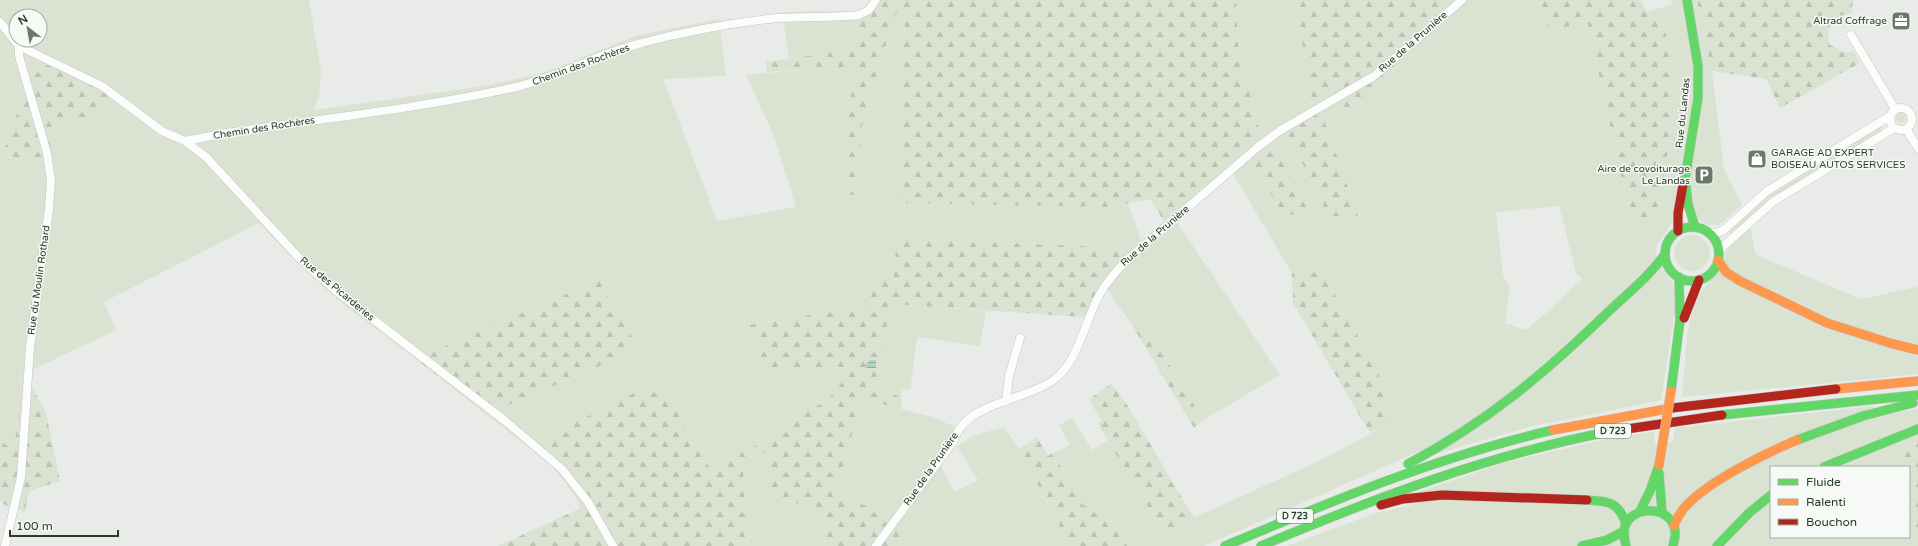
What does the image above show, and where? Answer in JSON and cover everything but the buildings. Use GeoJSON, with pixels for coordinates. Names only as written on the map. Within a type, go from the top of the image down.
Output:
{"type":"FeatureCollection","features":[{"type":"Feature","properties":{"kind":"main road","name":"Rue du Landas"},"geometry":{"type":"LineString","coordinates":[[1687,0],[1698,66],[1699,83],[1685,179],[1688,204],[1696,227]]}},
{"type":"Feature","properties":{"kind":"main road"},"geometry":{"type":"LineString","coordinates":[[1678,231],[1678,213],[1685,179]]}},
{"type":"Feature","properties":{"kind":"main road"},"geometry":{"type":"LineString","coordinates":[[1366,487],[1376,478],[1414,461],[1455,439],[1512,400],[1538,378],[1656,266],[1665,254],[1668,241],[1678,231],[1686,227],[1696,227],[1708,232],[1713,237],[1719,250],[1718,260],[1711,272],[1699,280],[1692,281],[1679,277],[1669,268],[1665,254]]}},
{"type":"Feature","properties":{"kind":"main road"},"geometry":{"type":"LineString","coordinates":[[1718,260],[1726,272],[1740,281],[1827,324],[1918,350]]}},
{"type":"Feature","properties":{"kind":"main road"},"geometry":{"type":"LineString","coordinates":[[1640,511],[1650,491],[1659,465],[1680,330],[1681,295],[1679,277]]}},
{"type":"Feature","properties":{"kind":"main road"},"geometry":{"type":"LineString","coordinates":[[1680,330],[1699,280]]}},
{"type":"Feature","properties":{"kind":"main road","name":"D 723"},"geometry":{"type":"LineString","coordinates":[[1225,546],[1366,487],[1483,448],[1602,419],[1711,402],[1918,381]]}},
{"type":"Feature","properties":{"kind":"main road","name":"D 723"},"geometry":{"type":"LineString","coordinates":[[1261,546],[1391,493],[1455,471],[1542,446],[1598,434],[1720,414],[1918,395]]}},
{"type":"Feature","properties":{"kind":"main road"},"geometry":{"type":"LineString","coordinates":[[1674,526],[1678,514],[1692,500],[1734,472],[1774,450],[1828,426],[1877,411],[1918,402]]}},
{"type":"Feature","properties":{"kind":"main road"},"geometry":{"type":"LineString","coordinates":[[1826,466],[1918,429]]}},
{"type":"Feature","properties":{"kind":"main road"},"geometry":{"type":"LineString","coordinates":[[1659,465],[1662,512]]}},
{"type":"Feature","properties":{"kind":"main road"},"geometry":{"type":"LineString","coordinates":[[1319,522],[1336,522],[1384,504],[1403,499],[1442,495],[1604,501],[1613,503],[1620,508],[1625,528],[1626,546]]}},
{"type":"Feature","properties":{"kind":"main road"},"geometry":{"type":"LineString","coordinates":[[1717,546],[1749,513],[1770,495]]}},
{"type":"Feature","properties":{"kind":"main road"},"geometry":{"type":"LineString","coordinates":[[1582,546],[1607,540],[1625,528],[1634,514],[1640,511],[1655,510],[1662,512],[1667,516],[1674,526],[1676,533],[1673,546]]}},
{"type":"Feature","properties":{"kind":"street","name":"Chemin des Rochères"},"geometry":{"type":"LineString","coordinates":[[185,141],[221,134],[448,101],[539,81],[597,57],[643,43],[718,26],[778,18],[859,15],[869,10],[876,0]]}},
{"type":"Feature","properties":{"kind":"street","name":"Rue de la Prunière"},"geometry":{"type":"LineString","coordinates":[[876,546],[953,442],[960,427],[975,414],[1038,389],[1057,378],[1071,360],[1100,292],[1114,273],[1127,260],[1259,146],[1281,130],[1374,76],[1462,0]]}},
{"type":"Feature","properties":{"kind":"street"},"geometry":{"type":"LineString","coordinates":[[0,22],[8,32]]}},
{"type":"Feature","properties":{"kind":"street"},"geometry":{"type":"LineString","coordinates":[[1708,232],[1724,230],[1767,192],[1893,113],[1906,109],[1915,112],[1912,121],[1906,129],[1900,130],[1894,128],[1890,122],[1893,113],[1851,34]]}},
{"type":"Feature","properties":{"kind":"street","name":"Rue du Moulin Rothard"},"geometry":{"type":"LineString","coordinates":[[4,546],[21,477],[30,347],[49,209],[51,181],[47,153],[19,56],[19,48]]}},
{"type":"Feature","properties":{"kind":"street","name":"Rue des Picarderies"},"geometry":{"type":"LineString","coordinates":[[23,48],[102,86],[162,131],[185,141],[206,157],[301,260],[335,290],[504,420],[562,469],[588,502],[613,546]]}},
{"type":"Feature","properties":{"kind":"street"},"geometry":{"type":"LineString","coordinates":[[1719,250],[1774,201],[1894,128]]}},
{"type":"Feature","properties":{"kind":"street"},"geometry":{"type":"LineString","coordinates":[[1906,129],[1918,148]]}},
{"type":"Feature","properties":{"kind":"street"},"geometry":{"type":"LineString","coordinates":[[1006,401],[1009,376],[1020,338]]}},
{"type":"Feature","properties":{"kind":"green space"},"geometry":{"type":"Polygon","coordinates":[[[0,0],[309,0],[321,71],[319,96],[314,110],[490,85],[540,74],[636,36],[719,19],[726,76],[663,79],[717,221],[796,207],[774,136],[746,75],[856,65],[847,120],[850,195],[859,194],[862,125],[895,13],[905,14],[898,203],[1109,207],[1128,203],[1141,241],[1172,215],[1280,375],[1203,420],[1141,319],[1132,325],[1103,283],[1113,265],[1132,248],[898,239],[893,282],[868,306],[748,325],[767,370],[851,367],[851,371],[827,401],[778,426],[780,432],[711,470],[550,435],[531,449],[492,419],[507,406],[433,351],[416,359],[337,299],[292,258],[259,223],[104,302],[116,330],[34,369],[23,367],[14,450],[0,441],[0,0]],[[27,57],[32,73],[2,156],[54,163],[46,129],[73,117],[80,125],[27,57]]]}},
{"type":"Feature","properties":{"kind":"green space"},"geometry":{"type":"Polygon","coordinates":[[[870,0],[1236,0],[1238,47],[1260,134],[1266,131],[1311,216],[1283,214],[1246,153],[1164,221],[1150,199],[1109,207],[898,203],[905,15],[895,13],[862,125],[859,194],[850,195],[847,120],[856,66],[767,72],[766,62],[856,49],[857,11],[866,7],[870,0]]]}},
{"type":"Feature","properties":{"kind":"green space"},"geometry":{"type":"Polygon","coordinates":[[[1236,0],[1299,0],[1301,35],[1312,106],[1358,216],[1322,114],[1369,101],[1377,86],[1398,66],[1391,55],[1455,0],[1539,0],[1548,29],[1588,24],[1629,212],[1636,223],[1654,21],[1651,11],[1672,4],[1672,0],[1697,0],[1712,71],[1724,170],[1742,205],[1719,225],[1707,225],[1697,218],[1691,195],[1691,179],[1679,179],[1672,222],[1657,245],[1656,257],[1673,284],[1676,303],[1661,400],[1529,427],[1436,454],[1420,451],[1204,546],[1127,546],[1098,499],[1084,506],[1053,453],[1070,445],[1059,425],[1072,418],[1092,450],[1108,440],[1163,532],[1319,461],[1391,423],[1317,262],[1292,273],[1229,167],[1271,142],[1266,131],[1260,135],[1238,47],[1236,0]],[[1559,206],[1496,212],[1503,276],[1510,287],[1505,323],[1526,330],[1582,279],[1576,273],[1559,206]]]}},
{"type":"Feature","properties":{"kind":"green space"},"geometry":{"type":"Polygon","coordinates":[[[1299,0],[1455,0],[1392,55],[1398,65],[1377,86],[1369,101],[1322,114],[1358,216],[1328,216],[1287,131],[1315,114],[1312,106],[1301,35],[1299,0]]]}},
{"type":"Feature","properties":{"kind":"green space"},"geometry":{"type":"Polygon","coordinates":[[[1539,0],[1641,0],[1646,12],[1651,11],[1654,20],[1662,23],[1670,58],[1673,99],[1670,138],[1656,218],[1636,223],[1629,212],[1588,24],[1548,29],[1539,0]]]}},
{"type":"Feature","properties":{"kind":"green space"},"geometry":{"type":"Polygon","coordinates":[[[1697,0],[1853,0],[1851,14],[1844,15],[1835,20],[1829,28],[1828,33],[1830,45],[1846,53],[1854,52],[1860,63],[1780,108],[1766,79],[1712,71],[1697,0]]]}},
{"type":"Feature","properties":{"kind":"green space"},"geometry":{"type":"Polygon","coordinates":[[[857,11],[856,49],[789,59],[782,12],[857,11]]]}},
{"type":"Feature","properties":{"kind":"green space"},"geometry":{"type":"Polygon","coordinates":[[[27,56],[99,88],[115,100],[79,125],[73,117],[47,129],[54,163],[2,156],[32,73],[27,56]]]}},
{"type":"Feature","properties":{"kind":"green space"},"geometry":{"type":"Polygon","coordinates":[[[1901,113],[1906,118],[1901,123],[1896,118],[1901,113]]]}},
{"type":"Feature","properties":{"kind":"green space"},"geometry":{"type":"Polygon","coordinates":[[[1882,125],[1883,127],[1880,132],[1771,199],[1731,234],[1728,230],[1766,194],[1882,125]]]}},
{"type":"Feature","properties":{"kind":"green space"},"geometry":{"type":"Polygon","coordinates":[[[1750,225],[1756,255],[1861,299],[1918,287],[1918,374],[1682,397],[1687,336],[1694,300],[1720,270],[1727,250],[1750,225]]]}},
{"type":"Feature","properties":{"kind":"green space"},"geometry":{"type":"Polygon","coordinates":[[[1696,235],[1705,240],[1709,246],[1709,260],[1705,266],[1696,271],[1688,271],[1679,266],[1675,260],[1674,249],[1679,240],[1685,236],[1696,235]]]}},
{"type":"Feature","properties":{"kind":"green space"},"geometry":{"type":"Polygon","coordinates":[[[897,239],[1133,248],[1113,265],[1084,317],[891,304],[876,380],[884,392],[901,397],[902,409],[861,399],[835,499],[870,506],[897,531],[903,546],[825,546],[826,509],[771,498],[768,450],[743,467],[747,546],[498,546],[581,508],[571,490],[554,468],[531,449],[550,435],[658,381],[711,470],[780,432],[778,426],[827,401],[851,371],[850,367],[767,370],[748,325],[868,306],[873,281],[893,281],[897,239]]]}},
{"type":"Feature","properties":{"kind":"green space"},"geometry":{"type":"Polygon","coordinates":[[[1317,262],[1378,372],[1391,423],[1370,433],[1293,303],[1292,273],[1317,262]]]}},
{"type":"Feature","properties":{"kind":"green space"},"geometry":{"type":"Polygon","coordinates":[[[599,280],[639,349],[507,406],[492,419],[416,359],[599,280]]]}},
{"type":"Feature","properties":{"kind":"green space"},"geometry":{"type":"Polygon","coordinates":[[[891,304],[986,311],[980,346],[917,337],[910,390],[902,390],[901,397],[884,392],[876,380],[891,304]]]}},
{"type":"Feature","properties":{"kind":"green space"},"geometry":{"type":"Polygon","coordinates":[[[1141,319],[1203,420],[1194,428],[1132,325],[1141,319]]]}},
{"type":"Feature","properties":{"kind":"green space"},"geometry":{"type":"Polygon","coordinates":[[[23,367],[34,369],[31,386],[46,412],[60,481],[29,491],[25,512],[5,505],[0,501],[0,441],[14,450],[23,367]]]}},
{"type":"Feature","properties":{"kind":"green space"},"geometry":{"type":"Polygon","coordinates":[[[1111,383],[1124,400],[1194,518],[1163,532],[1098,424],[1102,421],[1089,400],[1111,383]]]}},
{"type":"Feature","properties":{"kind":"green space"},"geometry":{"type":"Polygon","coordinates":[[[861,399],[932,417],[955,427],[947,444],[936,458],[955,492],[978,480],[957,446],[973,436],[1004,427],[1019,449],[1070,546],[903,546],[897,531],[835,499],[861,399]]]}},
{"type":"Feature","properties":{"kind":"green space"},"geometry":{"type":"Polygon","coordinates":[[[1874,406],[1876,417],[1918,409],[1918,441],[1905,445],[1904,466],[1770,466],[1770,538],[1910,538],[1911,507],[1911,532],[1918,533],[1918,546],[1287,546],[1373,514],[1418,503],[1418,492],[1504,463],[1611,438],[1654,432],[1655,445],[1673,442],[1675,428],[1874,406]]]}},
{"type":"Feature","properties":{"kind":"green space"},"geometry":{"type":"Polygon","coordinates":[[[1037,437],[1048,456],[1053,453],[1084,506],[1097,499],[1127,546],[1070,546],[1019,449],[1037,437]]]}},
{"type":"Feature","properties":{"kind":"green space"},"geometry":{"type":"Polygon","coordinates":[[[1918,441],[1918,533],[1911,532],[1910,466],[1904,466],[1905,445],[1918,441]]]}},
{"type":"Feature","properties":{"kind":"green space"},"geometry":{"type":"Polygon","coordinates":[[[768,450],[826,509],[825,546],[747,546],[743,467],[768,450]]]}},
{"type":"Feature","properties":{"kind":"shaded area"},"geometry":{"type":"Polygon","coordinates":[[[871,360],[876,360],[876,368],[867,368],[865,365],[871,360]]]}},
{"type":"Feature","properties":{"kind":"traffic: fast"},"geometry":{"type":"LineString","coordinates":[[1687,0],[1698,66],[1698,98],[1685,179],[1688,204],[1695,227]]}},
{"type":"Feature","properties":{"kind":"traffic: fast"},"geometry":{"type":"LineString","coordinates":[[1692,227],[1702,229],[1711,235],[1717,244],[1719,254],[1717,264],[1711,273],[1702,279],[1692,281],[1682,279],[1673,273],[1667,264],[1665,254],[1667,244],[1673,235],[1682,229],[1692,227]]}},
{"type":"Feature","properties":{"kind":"traffic: fast"},"geometry":{"type":"LineString","coordinates":[[1408,464],[1464,431],[1514,396],[1561,356],[1638,284],[1665,254]]}},
{"type":"Feature","properties":{"kind":"traffic: fast"},"geometry":{"type":"LineString","coordinates":[[1671,391],[1680,320],[1679,277]]}},
{"type":"Feature","properties":{"kind":"traffic: fast"},"geometry":{"type":"LineString","coordinates":[[1722,415],[1918,395]]}},
{"type":"Feature","properties":{"kind":"traffic: fast"},"geometry":{"type":"LineString","coordinates":[[1797,440],[1863,416],[1913,403]]}},
{"type":"Feature","properties":{"kind":"traffic: fast"},"geometry":{"type":"LineString","coordinates":[[1826,466],[1918,429]]}},
{"type":"Feature","properties":{"kind":"traffic: fast"},"geometry":{"type":"LineString","coordinates":[[1225,546],[1346,496],[1427,466],[1553,430]]}},
{"type":"Feature","properties":{"kind":"traffic: fast"},"geometry":{"type":"LineString","coordinates":[[1261,546],[1347,511],[1434,479],[1523,452],[1613,431]]}},
{"type":"Feature","properties":{"kind":"traffic: fast"},"geometry":{"type":"LineString","coordinates":[[1640,511],[1650,491],[1659,465]]}},
{"type":"Feature","properties":{"kind":"traffic: fast"},"geometry":{"type":"LineString","coordinates":[[1659,473],[1662,512]]}},
{"type":"Feature","properties":{"kind":"traffic: fast"},"geometry":{"type":"LineString","coordinates":[[1717,546],[1749,513],[1770,496]]}},
{"type":"Feature","properties":{"kind":"traffic: fast"},"geometry":{"type":"LineString","coordinates":[[1587,500],[1601,501],[1612,504],[1620,511],[1626,524]]}},
{"type":"Feature","properties":{"kind":"traffic: fast"},"geometry":{"type":"LineString","coordinates":[[1626,546],[1624,531],[1627,522],[1633,516],[1641,512],[1650,511],[1658,512],[1666,516],[1672,522],[1675,533],[1673,546]]}},
{"type":"Feature","properties":{"kind":"traffic: fast"},"geometry":{"type":"LineString","coordinates":[[1582,546],[1607,540],[1624,531]]}},
{"type":"Feature","properties":{"kind":"traffic: slow"},"geometry":{"type":"LineString","coordinates":[[1718,260],[1726,272],[1740,281],[1827,323],[1893,344],[1918,350]]}},
{"type":"Feature","properties":{"kind":"traffic: slow"},"geometry":{"type":"LineString","coordinates":[[1836,389],[1918,381]]}},
{"type":"Feature","properties":{"kind":"traffic: slow"},"geometry":{"type":"LineString","coordinates":[[1659,465],[1671,391]]}},
{"type":"Feature","properties":{"kind":"traffic: slow"},"geometry":{"type":"LineString","coordinates":[[1553,430],[1672,408]]}},
{"type":"Feature","properties":{"kind":"traffic: slow"},"geometry":{"type":"LineString","coordinates":[[1674,526],[1685,507],[1723,477],[1754,460],[1797,440]]}},
{"type":"Feature","properties":{"kind":"traffic: jam"},"geometry":{"type":"LineString","coordinates":[[1678,231],[1678,213],[1683,185]]}},
{"type":"Feature","properties":{"kind":"traffic: jam"},"geometry":{"type":"LineString","coordinates":[[1684,318],[1699,280]]}},
{"type":"Feature","properties":{"kind":"traffic: jam"},"geometry":{"type":"LineString","coordinates":[[1672,408],[1836,389]]}},
{"type":"Feature","properties":{"kind":"traffic: jam"},"geometry":{"type":"LineString","coordinates":[[1613,431],[1722,415]]}},
{"type":"Feature","properties":{"kind":"traffic: jam"},"geometry":{"type":"LineString","coordinates":[[1381,505],[1403,499],[1442,495],[1587,500]]}},
{"type":"Feature","properties":{"kind":"place","name":"Altrad Coffrage"},"geometry":{"type":"Point","coordinates":[1901,21]}},
{"type":"Feature","properties":{"kind":"place","name":"GARAGE AD EXPERT BOISEAU AUTOS SERVICES"},"geometry":{"type":"Point","coordinates":[1757,159]}},
{"type":"Feature","properties":{"kind":"place","name":"Aire de covoiturage Le Landas"},"geometry":{"type":"Point","coordinates":[1704,175]}}]}
